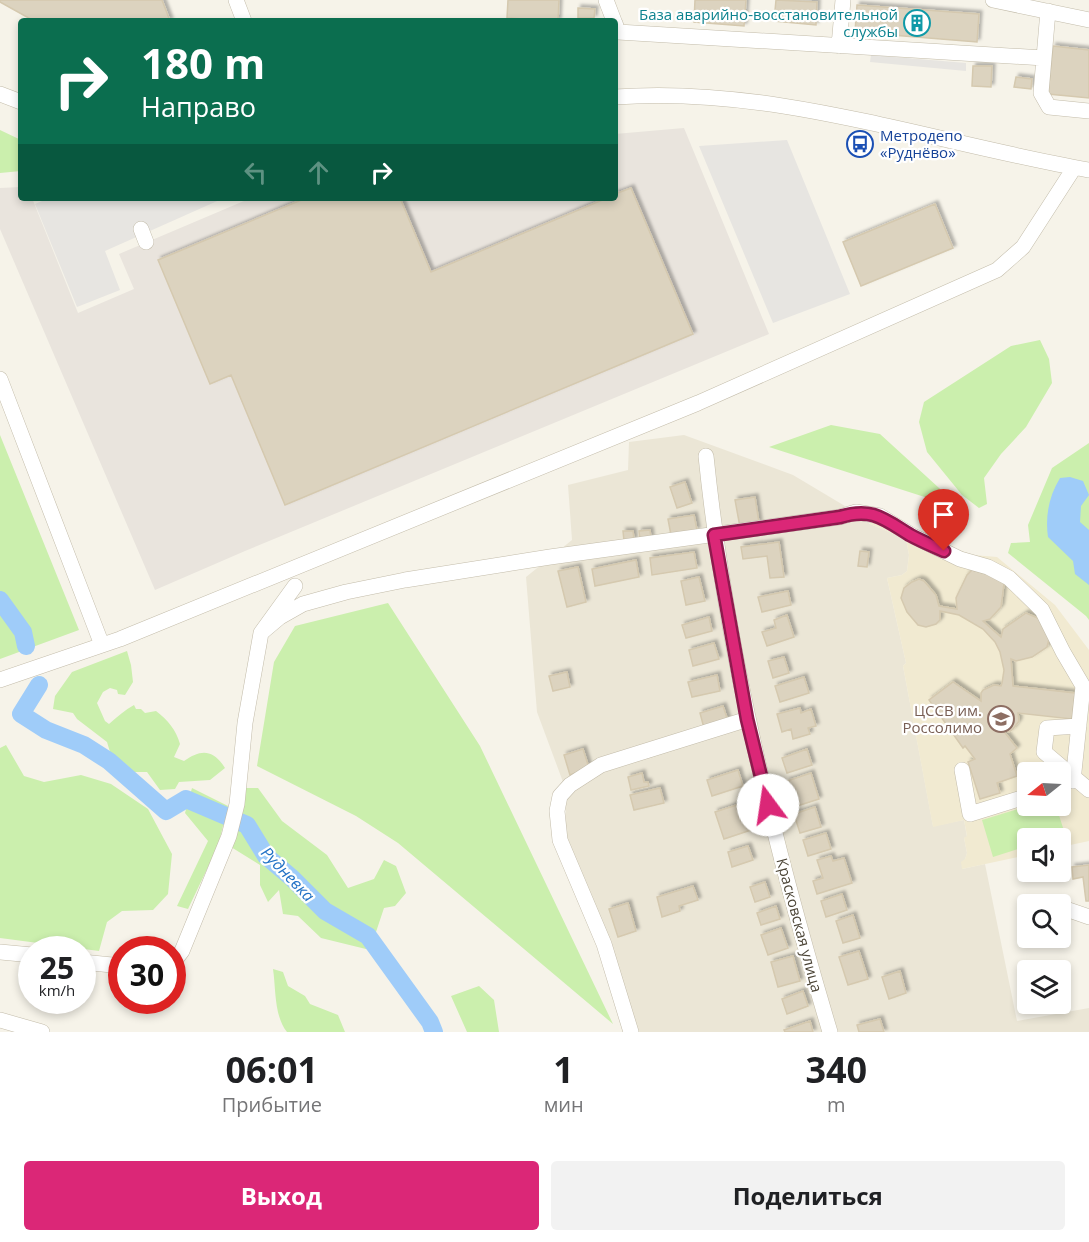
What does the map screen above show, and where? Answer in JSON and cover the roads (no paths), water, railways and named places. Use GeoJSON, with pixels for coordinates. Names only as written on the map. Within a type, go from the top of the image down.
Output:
{"type":"FeatureCollection","features":[{"type":"Feature","properties":{"kind":"street"},"geometry":{"type":"LineString","coordinates":[[236,0],[243,18]]}},
{"type":"Feature","properties":{"kind":"street"},"geometry":{"type":"LineString","coordinates":[[606,0],[613,18]]}},
{"type":"Feature","properties":{"kind":"street"},"geometry":{"type":"LineString","coordinates":[[839,46],[843,0]]}},
{"type":"Feature","properties":{"kind":"street"},"geometry":{"type":"LineString","coordinates":[[993,0],[1089,20]]}},
{"type":"Feature","properties":{"kind":"street"},"geometry":{"type":"LineString","coordinates":[[1048,11],[1041,93],[1049,107],[1089,111]]}},
{"type":"Feature","properties":{"kind":"street"},"geometry":{"type":"LineString","coordinates":[[618,32],[1044,58]]}},
{"type":"Feature","properties":{"kind":"street"},"geometry":{"type":"LineString","coordinates":[[0,94],[18,101]]}},
{"type":"Feature","properties":{"kind":"street"},"geometry":{"type":"LineString","coordinates":[[0,680],[102,645],[698,403],[997,270],[1023,247],[1082,169],[1027,160],[921,134],[780,106],[692,97],[642,95],[618,97]]}},
{"type":"Feature","properties":{"kind":"street"},"geometry":{"type":"LineString","coordinates":[[0,379],[102,645]]}},
{"type":"Feature","properties":{"kind":"street","name":"Красковская улица"},"geometry":{"type":"LineString","coordinates":[[706,456],[714,535],[747,719],[794,912],[830,1032]]}},
{"type":"Feature","properties":{"kind":"street"},"geometry":{"type":"LineString","coordinates":[[261,633],[280,617],[303,604],[346,592],[405,580],[550,557],[840,517],[856,512],[880,516],[913,536],[960,559],[988,567],[1009,578],[1036,602],[1047,617],[1062,652],[1083,686],[1071,781],[1089,790]]}},
{"type":"Feature","properties":{"kind":"street"},"geometry":{"type":"LineString","coordinates":[[186,941],[229,836],[237,804],[244,723],[261,633],[295,586]]}},
{"type":"Feature","properties":{"kind":"street"},"geometry":{"type":"LineString","coordinates":[[630,1032],[604,944],[560,840],[557,812],[560,796],[570,785],[601,765],[747,719]]}},
{"type":"Feature","properties":{"kind":"street"},"geometry":{"type":"LineString","coordinates":[[1053,762],[1044,752],[1047,728],[1079,726]]}},
{"type":"Feature","properties":{"kind":"street"},"geometry":{"type":"LineString","coordinates":[[962,770],[970,814],[1017,799]]}},
{"type":"Feature","properties":{"kind":"street"},"geometry":{"type":"LineString","coordinates":[[1071,911],[1089,917]]}},
{"type":"Feature","properties":{"kind":"street"},"geometry":{"type":"LineString","coordinates":[[0,952],[18,954]]}},
{"type":"Feature","properties":{"kind":"street"},"geometry":{"type":"LineString","coordinates":[[0,1020],[39,1032]]}},
{"type":"Feature","properties":{"kind":"water"},"geometry":{"type":"Polygon","coordinates":[[[1070,477],[1083,481],[1089,495],[1081,506],[1080,522],[1089,530],[1089,585],[1075,574],[1073,561],[1048,537],[1048,514],[1053,492],[1060,478],[1070,477]]]}},
{"type":"Feature","properties":{"kind":"waterway","name":"Рудневка"},"geometry":{"type":"LineString","coordinates":[[0,600],[23,632],[26,646]]}},
{"type":"Feature","properties":{"kind":"waterway","name":"Рудневка"},"geometry":{"type":"LineString","coordinates":[[39,685],[21,714],[46,730],[84,745],[109,761],[166,811],[186,799],[247,825],[266,856],[325,911],[368,936],[430,1022],[434,1032]]}},
{"type":"Feature","properties":{"kind":"place","name":"База аварийно-восстановительной службы"},"geometry":{"type":"Point","coordinates":[917,23]}},
{"type":"Feature","properties":{"kind":"place","name":"Метродепо «Руднёво»"},"geometry":{"type":"Point","coordinates":[860,144]}},
{"type":"Feature","properties":{"kind":"place","name":"ЦССВ им. Россолимо"},"geometry":{"type":"Point","coordinates":[1001,719]}}]}
